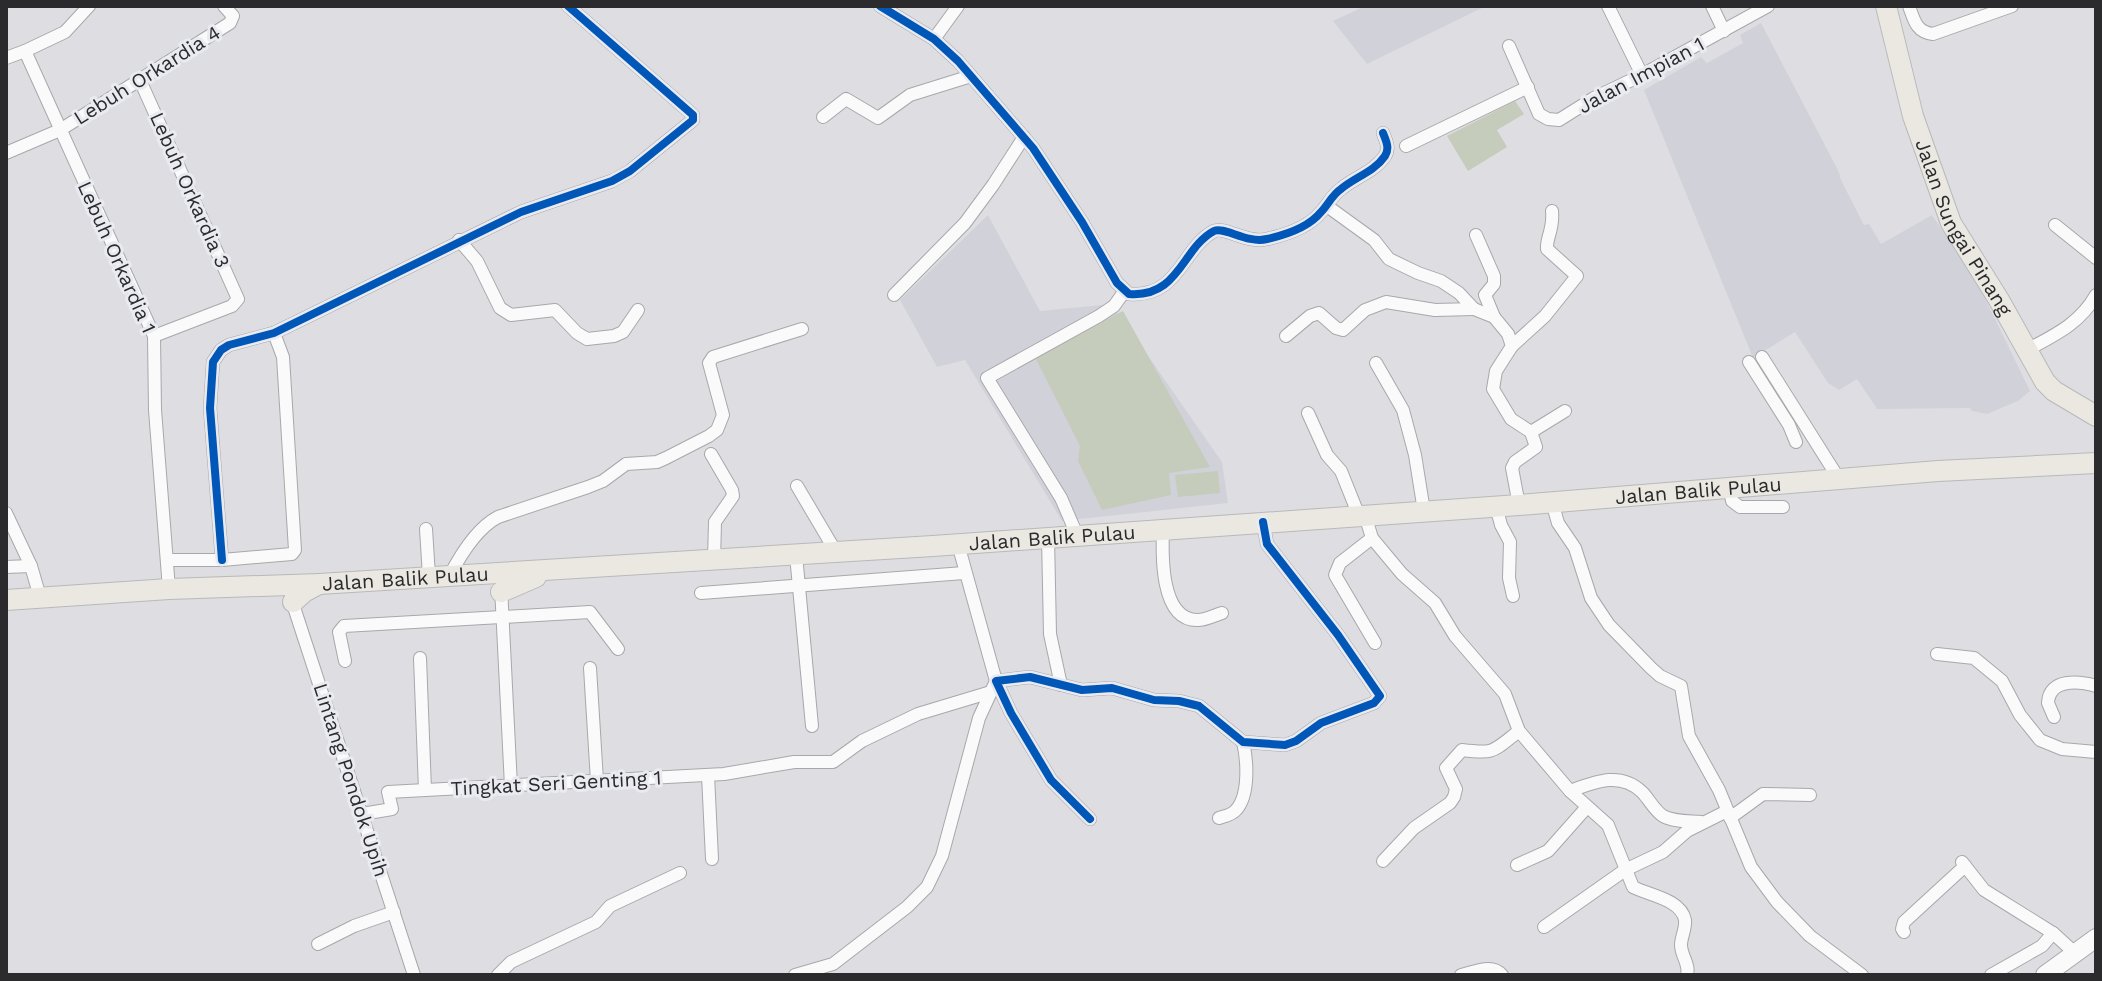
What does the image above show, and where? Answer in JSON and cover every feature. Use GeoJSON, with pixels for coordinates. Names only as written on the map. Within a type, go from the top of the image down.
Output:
{"type":"FeatureCollection","features":[{"type":"Feature","properties":{"kind":"main road","name":"Jalan Sungai Pinang"},"geometry":{"type":"LineString","coordinates":[[1897,8],[1913,116],[1951,223],[1999,300],[2037,371],[2054,391],[2096,416]]}},
{"type":"Feature","properties":{"kind":"main road","name":"Jalan Balik Pulau"},"geometry":{"type":"LineString","coordinates":[[290,594],[304,592],[319,584],[439,575],[500,585],[516,584],[563,569],[2096,463]]}},
{"type":"Feature","properties":{"kind":"main road"},"geometry":{"type":"LineString","coordinates":[[6,600],[262,586],[290,594]]}},
{"type":"Feature","properties":{"kind":"main road"},"geometry":{"type":"LineString","coordinates":[[2045,975],[2096,938]]}},
{"type":"Feature","properties":{"kind":"street"},"geometry":{"type":"LineString","coordinates":[[6,58],[65,32],[89,6]]}},
{"type":"Feature","properties":{"kind":"street","name":"Lebuh Orkardia 4"},"geometry":{"type":"LineString","coordinates":[[6,153],[60,130],[233,20],[232,14],[224,6]]}},
{"type":"Feature","properties":{"kind":"street"},"geometry":{"type":"LineString","coordinates":[[222,560],[210,408],[213,362],[221,350],[274,333],[521,212],[612,181],[630,171],[693,120],[693,115],[568,6]]}},
{"type":"Feature","properties":{"kind":"street"},"geometry":{"type":"LineString","coordinates":[[880,6],[934,39],[1024,137],[1044,161],[1124,292],[1136,295],[1159,287],[1181,270],[1204,239],[1217,230],[1222,229],[1240,239],[1261,241],[1308,224],[1341,188],[1371,170],[1384,157],[1388,147],[1383,133]]}},
{"type":"Feature","properties":{"kind":"street"},"geometry":{"type":"LineString","coordinates":[[934,39],[958,6]]}},
{"type":"Feature","properties":{"kind":"street"},"geometry":{"type":"LineString","coordinates":[[1608,6],[1642,75]]}},
{"type":"Feature","properties":{"kind":"street","name":"Jalan Impian 1"},"geometry":{"type":"LineString","coordinates":[[1712,6],[1724,31]]}},
{"type":"Feature","properties":{"kind":"street","name":"Jalan Impian 1"},"geometry":{"type":"LineString","coordinates":[[1509,46],[1539,114],[1559,120],[1594,98],[1768,6]]}},
{"type":"Feature","properties":{"kind":"street"},"geometry":{"type":"LineString","coordinates":[[1897,8],[1916,26],[1933,34],[2011,6]]}},
{"type":"Feature","properties":{"kind":"street","name":"Lebuh Orkardia 1"},"geometry":{"type":"LineString","coordinates":[[25,51],[154,336],[155,410],[169,589]]}},
{"type":"Feature","properties":{"kind":"street"},"geometry":{"type":"LineString","coordinates":[[823,117],[846,99],[878,118],[910,95],[971,76]]}},
{"type":"Feature","properties":{"kind":"street","name":"Lebuh Orkardia 3"},"geometry":{"type":"LineString","coordinates":[[139,78],[238,296],[232,306],[154,336]]}},
{"type":"Feature","properties":{"kind":"street"},"geometry":{"type":"LineString","coordinates":[[1406,146],[1528,87]]}},
{"type":"Feature","properties":{"kind":"street"},"geometry":{"type":"LineString","coordinates":[[894,295],[965,223],[1024,137]]}},
{"type":"Feature","properties":{"kind":"street"},"geometry":{"type":"LineString","coordinates":[[1327,206],[1374,240],[1389,259],[1450,286],[1474,309],[1494,317]]}},
{"type":"Feature","properties":{"kind":"street"},"geometry":{"type":"LineString","coordinates":[[1519,505],[1512,468],[1515,462],[1536,447],[1531,432],[1511,419],[1493,389],[1496,371],[1512,346],[1545,316],[1577,276],[1547,249],[1553,228],[1552,211]]}},
{"type":"Feature","properties":{"kind":"street"},"geometry":{"type":"LineString","coordinates":[[2055,225],[2096,258]]}},
{"type":"Feature","properties":{"kind":"street"},"geometry":{"type":"LineString","coordinates":[[1476,235],[1494,276],[1494,284],[1485,295],[1512,346]]}},
{"type":"Feature","properties":{"kind":"street"},"geometry":{"type":"LineString","coordinates":[[459,240],[477,261],[500,308],[511,315],[555,310],[587,339],[623,332],[638,310]]}},
{"type":"Feature","properties":{"kind":"street"},"geometry":{"type":"LineString","coordinates":[[1077,535],[1061,498],[987,378],[1099,316],[1114,306],[1124,292]]}},
{"type":"Feature","properties":{"kind":"street"},"geometry":{"type":"LineString","coordinates":[[2025,351],[2065,330],[2091,305],[2096,295]]}},
{"type":"Feature","properties":{"kind":"street"},"geometry":{"type":"LineString","coordinates":[[1286,336],[1310,316],[1319,313],[1336,328],[1343,330],[1365,310],[1386,302],[1435,310],[1474,309]]}},
{"type":"Feature","properties":{"kind":"street"},"geometry":{"type":"LineString","coordinates":[[439,575],[490,521],[603,481],[626,464],[657,462],[709,436],[717,430],[723,415],[710,360],[719,353],[802,329]]}},
{"type":"Feature","properties":{"kind":"street"},"geometry":{"type":"LineString","coordinates":[[167,560],[260,558],[292,554],[295,550],[283,357],[274,333]]}},
{"type":"Feature","properties":{"kind":"street"},"geometry":{"type":"LineString","coordinates":[[1796,442],[1755,360],[1839,479]]}},
{"type":"Feature","properties":{"kind":"street"},"geometry":{"type":"LineString","coordinates":[[1376,363],[1403,410],[1415,455],[1424,511]]}},
{"type":"Feature","properties":{"kind":"street"},"geometry":{"type":"LineString","coordinates":[[1531,432],[1565,411]]}},
{"type":"Feature","properties":{"kind":"street"},"geometry":{"type":"LineString","coordinates":[[1308,413],[1327,455],[1341,471],[1372,538],[1402,574],[1435,603],[1455,636],[1497,683],[1505,694],[1519,731],[1570,791],[1608,825],[1633,887],[1668,902],[1681,912],[1685,924],[1681,949],[1689,970],[1687,975]]}},
{"type":"Feature","properties":{"kind":"street"},"geometry":{"type":"LineString","coordinates":[[711,454],[733,496],[715,522],[714,560]]}},
{"type":"Feature","properties":{"kind":"street"},"geometry":{"type":"LineString","coordinates":[[797,486],[836,552]]}},
{"type":"Feature","properties":{"kind":"street"},"geometry":{"type":"LineString","coordinates":[[1730,487],[1732,500],[1740,507],[1783,507]]}},
{"type":"Feature","properties":{"kind":"street"},"geometry":{"type":"LineString","coordinates":[[1552,502],[1558,523],[1575,548],[1598,611],[1651,668],[1681,686],[1689,736],[1751,867],[1777,902],[1810,936],[1862,975]]}},
{"type":"Feature","properties":{"kind":"street"},"geometry":{"type":"LineString","coordinates":[[1496,506],[1512,548],[1509,578],[1513,596]]}},
{"type":"Feature","properties":{"kind":"street"},"geometry":{"type":"LineString","coordinates":[[6,513],[31,566],[40,597]]}},
{"type":"Feature","properties":{"kind":"street"},"geometry":{"type":"LineString","coordinates":[[1219,818],[1234,812],[1241,802],[1247,777],[1243,742],[1290,744],[1312,728],[1374,703],[1380,696],[1338,635],[1267,544],[1263,522]]}},
{"type":"Feature","properties":{"kind":"street"},"geometry":{"type":"LineString","coordinates":[[426,529],[439,575]]}},
{"type":"Feature","properties":{"kind":"street"},"geometry":{"type":"LineString","coordinates":[[1163,529],[1165,584],[1175,609],[1185,617],[1199,620],[1222,613]]}},
{"type":"Feature","properties":{"kind":"street"},"geometry":{"type":"LineString","coordinates":[[1048,537],[1050,634],[1061,685]]}},
{"type":"Feature","properties":{"kind":"street"},"geometry":{"type":"LineString","coordinates":[[1372,538],[1340,563],[1335,575],[1375,643]]}},
{"type":"Feature","properties":{"kind":"street"},"geometry":{"type":"LineString","coordinates":[[958,544],[993,687],[1051,780],[1090,819]]}},
{"type":"Feature","properties":{"kind":"street"},"geometry":{"type":"LineString","coordinates":[[796,555],[812,726]]}},
{"type":"Feature","properties":{"kind":"street"},"geometry":{"type":"LineString","coordinates":[[260,558],[262,586]]}},
{"type":"Feature","properties":{"kind":"street"},"geometry":{"type":"LineString","coordinates":[[6,567],[31,566]]}},
{"type":"Feature","properties":{"kind":"street"},"geometry":{"type":"LineString","coordinates":[[701,593],[964,573]]}},
{"type":"Feature","properties":{"kind":"street"},"geometry":{"type":"LineString","coordinates":[[500,585],[511,786]]}},
{"type":"Feature","properties":{"kind":"street","name":"Lintang Pondok Upih"},"geometry":{"type":"LineString","coordinates":[[290,594],[414,975]]}},
{"type":"Feature","properties":{"kind":"street"},"geometry":{"type":"LineString","coordinates":[[345,661],[339,632],[344,626],[590,612],[618,649]]}},
{"type":"Feature","properties":{"kind":"street"},"geometry":{"type":"LineString","coordinates":[[1937,654],[1974,658],[2002,681],[2020,715],[2040,740],[2062,749],[2096,752]]}},
{"type":"Feature","properties":{"kind":"street"},"geometry":{"type":"LineString","coordinates":[[420,658],[425,790]]}},
{"type":"Feature","properties":{"kind":"street"},"geometry":{"type":"LineString","coordinates":[[590,668],[597,781]]}},
{"type":"Feature","properties":{"kind":"street","name":"Tingkat Seri Genting 1"},"geometry":{"type":"LineString","coordinates":[[362,814],[392,809],[388,792],[724,774],[794,762],[833,762],[862,741],[918,714],[1030,677],[1082,690],[1122,689],[1154,700],[1199,706],[1243,742]]}},
{"type":"Feature","properties":{"kind":"street"},"geometry":{"type":"LineString","coordinates":[[2054,717],[2048,703],[2051,692],[2067,681],[2096,686]]}},
{"type":"Feature","properties":{"kind":"street"},"geometry":{"type":"LineString","coordinates":[[795,975],[833,964],[907,907],[927,887],[942,856],[976,726],[993,687]]}},
{"type":"Feature","properties":{"kind":"street"},"geometry":{"type":"LineString","coordinates":[[1383,861],[1414,828],[1453,800],[1456,789],[1446,768],[1456,753],[1462,750],[1490,752],[1519,731]]}},
{"type":"Feature","properties":{"kind":"street"},"geometry":{"type":"LineString","coordinates":[[708,775],[712,859]]}},
{"type":"Feature","properties":{"kind":"street"},"geometry":{"type":"LineString","coordinates":[[1570,791],[1596,782],[1618,779],[1642,791],[1666,817],[1704,823]]}},
{"type":"Feature","properties":{"kind":"street"},"geometry":{"type":"LineString","coordinates":[[1544,927],[1625,870],[1663,852],[1687,831],[1729,815],[1763,794],[1810,795]]}},
{"type":"Feature","properties":{"kind":"street"},"geometry":{"type":"LineString","coordinates":[[1517,865],[1548,851],[1587,807]]}},
{"type":"Feature","properties":{"kind":"street"},"geometry":{"type":"LineString","coordinates":[[1904,932],[1904,922],[1963,864],[1984,890],[2053,933],[2076,954]]}},
{"type":"Feature","properties":{"kind":"street"},"geometry":{"type":"LineString","coordinates":[[498,975],[511,962],[596,922],[610,906],[680,873]]}},
{"type":"Feature","properties":{"kind":"street"},"geometry":{"type":"LineString","coordinates":[[318,944],[354,926],[394,912]]}},
{"type":"Feature","properties":{"kind":"street"},"geometry":{"type":"LineString","coordinates":[[1991,975],[2042,946],[2053,933]]}},
{"type":"Feature","properties":{"kind":"street"},"geometry":{"type":"LineString","coordinates":[[1461,975],[1490,968],[1502,975]]}},
{"type":"Feature","properties":{"kind":"shaded area"},"geometry":{"type":"Polygon","coordinates":[[[1365,6],[1486,6],[1367,64],[1333,21],[1365,6]]]}},
{"type":"Feature","properties":{"kind":"shaded area"},"geometry":{"type":"Polygon","coordinates":[[[1761,23],[1864,225],[1869,224],[1881,244],[1932,215],[1978,284],[2030,391],[2018,401],[1987,414],[1970,408],[1877,409],[1857,379],[1839,390],[1828,383],[1795,332],[1753,358],[1644,90],[1701,57],[1707,63],[1743,43],[1740,35],[1761,23]]]}},
{"type":"Feature","properties":{"kind":"shaded area"},"geometry":{"type":"Polygon","coordinates":[[[988,215],[1040,311],[1112,304],[1222,462],[1228,503],[1062,521],[965,360],[937,367],[900,300],[988,215]]]}},
{"type":"Feature","properties":{"kind":"green space"},"geometry":{"type":"Polygon","coordinates":[[[1515,101],[1524,114],[1497,130],[1507,147],[1468,171],[1447,136],[1515,101]]]}},
{"type":"Feature","properties":{"kind":"green space"},"geometry":{"type":"Polygon","coordinates":[[[1123,311],[1210,467],[1169,473],[1171,495],[1102,510],[1078,461],[1080,446],[1035,357],[1123,311]]]}},
{"type":"Feature","properties":{"kind":"green space"},"geometry":{"type":"Polygon","coordinates":[[[1218,471],[1220,493],[1178,497],[1175,475],[1218,471]]]}},
{"type":"Feature","properties":{"kind":"cycle path"},"geometry":{"type":"LineString","coordinates":[[222,560],[210,408],[213,362],[221,350],[274,333],[521,212],[612,181],[630,171],[693,120],[693,115],[568,6]]}},
{"type":"Feature","properties":{"kind":"cycle path"},"geometry":{"type":"LineString","coordinates":[[880,6],[934,39],[958,61],[1033,148],[1082,222],[1117,283],[1129,294],[1159,288],[1214,231],[1259,240],[1289,233],[1310,222],[1338,191],[1381,162],[1387,150],[1383,133]]}},
{"type":"Feature","properties":{"kind":"cycle path"},"geometry":{"type":"LineString","coordinates":[[1090,819],[1051,780],[1011,713],[996,681],[1030,677],[1082,690],[1112,688],[1154,700],[1179,701],[1199,706],[1243,742],[1285,745],[1321,723],[1374,703],[1380,696],[1338,635],[1267,544],[1263,522]]}}]}
